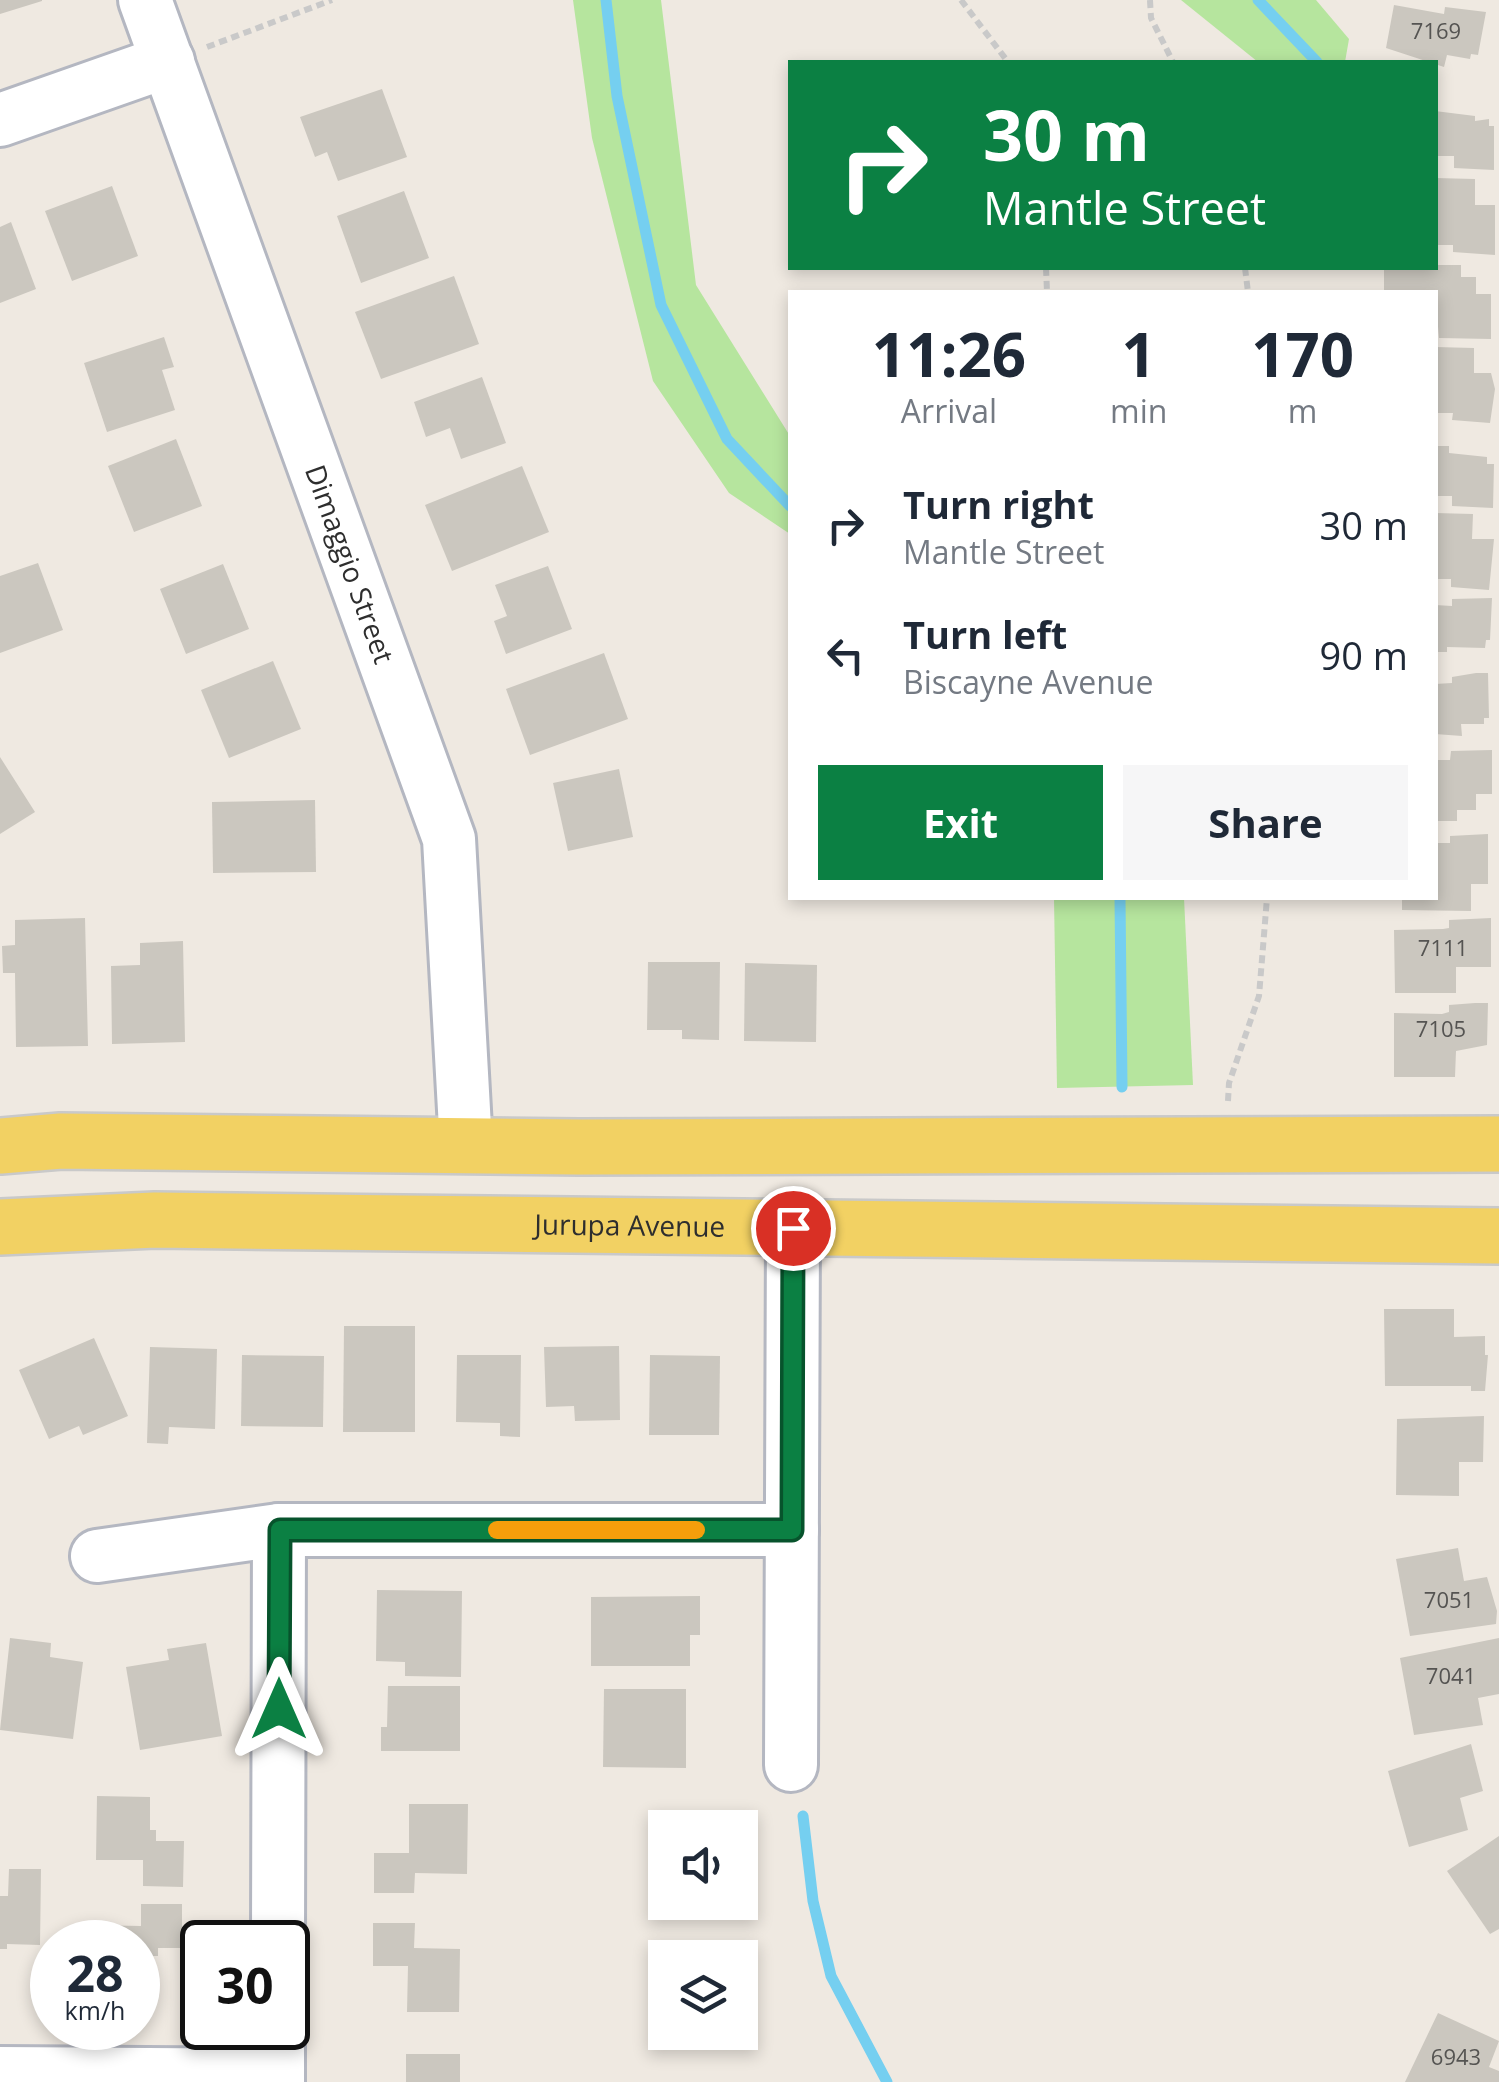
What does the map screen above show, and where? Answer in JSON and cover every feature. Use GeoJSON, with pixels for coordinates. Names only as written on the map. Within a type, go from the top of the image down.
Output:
{"type":"FeatureCollection","features":[{"type":"Feature","properties":{"kind":"main road"},"geometry":{"type":"LineString","coordinates":[[0,1146],[61,1141],[466,1146],[1499,1144]]}},
{"type":"Feature","properties":{"kind":"main road","name":"Jurupa Avenue"},"geometry":{"type":"LineString","coordinates":[[0,1226],[155,1220],[1499,1236]]}},
{"type":"Feature","properties":{"kind":"street","name":"Dimaggio Street"},"geometry":{"type":"LineString","coordinates":[[145,0],[450,839],[466,1146]]}},
{"type":"Feature","properties":{"kind":"street"},"geometry":{"type":"LineString","coordinates":[[0,120],[168,61]]}},
{"type":"Feature","properties":{"kind":"street"},"geometry":{"type":"LineString","coordinates":[[791,1765],[793,1228]]}},
{"type":"Feature","properties":{"kind":"street"},"geometry":{"type":"LineString","coordinates":[[96,1556],[280,1530],[792,1530]]}},
{"type":"Feature","properties":{"kind":"street"},"geometry":{"type":"LineString","coordinates":[[278,1920],[280,1530]]}},
{"type":"Feature","properties":{"kind":"street"},"geometry":{"type":"LineString","coordinates":[[0,2073],[278,2062]]}},
{"type":"Feature","properties":{"kind":"path"},"geometry":{"type":"LineString","coordinates":[[168,61],[332,0]]}},
{"type":"Feature","properties":{"kind":"path"},"geometry":{"type":"LineString","coordinates":[[961,0],[1006,60]]}},
{"type":"Feature","properties":{"kind":"path"},"geometry":{"type":"LineString","coordinates":[[1150,0],[1151,18],[1172,60]]}},
{"type":"Feature","properties":{"kind":"path"},"geometry":{"type":"LineString","coordinates":[[1227,1145],[1229,1083],[1258,996],[1267,900]]}},
{"type":"Feature","properties":{"kind":"green space"},"geometry":{"type":"Polygon","coordinates":[[[573,0],[661,0],[696,285],[788,433],[788,533],[729,493],[653,381],[592,138],[573,0]]]}},
{"type":"Feature","properties":{"kind":"green space"},"geometry":{"type":"Polygon","coordinates":[[[1181,0],[1316,0],[1349,39],[1345,60],[1256,60],[1181,0]]]}},
{"type":"Feature","properties":{"kind":"green space"},"geometry":{"type":"Polygon","coordinates":[[[1054,900],[1184,900],[1193,1085],[1057,1088],[1054,900]]]}},
{"type":"Feature","properties":{"kind":"building"},"geometry":{"type":"Polygon","coordinates":[[[0,0],[42,0],[42,1],[0,14],[0,0]]]}},
{"type":"Feature","properties":{"kind":"building"},"geometry":{"type":"Polygon","coordinates":[[[1394,5],[1444,14],[1445,7],[1486,12],[1478,55],[1471,54],[1470,59],[1447,55],[1444,67],[1438,65],[1438,60],[1423,60],[1386,48],[1394,5]]]}},
{"type":"Feature","properties":{"kind":"building"},"geometry":{"type":"Polygon","coordinates":[[[382,89],[407,157],[338,181],[327,152],[315,157],[300,117],[382,89]]]}},
{"type":"Feature","properties":{"kind":"building"},"geometry":{"type":"Polygon","coordinates":[[[1438,111],[1475,116],[1475,121],[1489,119],[1489,126],[1494,126],[1494,170],[1454,168],[1454,156],[1438,156],[1438,111]]]}},
{"type":"Feature","properties":{"kind":"building"},"geometry":{"type":"Polygon","coordinates":[[[1438,178],[1475,179],[1475,205],[1495,205],[1495,255],[1453,252],[1453,245],[1438,245],[1438,178]]]}},
{"type":"Feature","properties":{"kind":"building"},"geometry":{"type":"Polygon","coordinates":[[[112,186],[138,256],[72,281],[45,211],[112,186]]]}},
{"type":"Feature","properties":{"kind":"building"},"geometry":{"type":"Polygon","coordinates":[[[404,191],[429,258],[361,283],[337,216],[404,191]]]}},
{"type":"Feature","properties":{"kind":"building"},"geometry":{"type":"Polygon","coordinates":[[[11,222],[36,289],[0,303],[0,227],[11,222]]]}},
{"type":"Feature","properties":{"kind":"building"},"geometry":{"type":"Polygon","coordinates":[[[1438,265],[1461,265],[1461,277],[1476,277],[1476,294],[1491,294],[1491,339],[1439,338],[1438,290],[1384,290],[1384,270],[1438,270],[1438,265]]]}},
{"type":"Feature","properties":{"kind":"building"},"geometry":{"type":"Polygon","coordinates":[[[454,276],[479,344],[381,379],[355,312],[454,276]]]}},
{"type":"Feature","properties":{"kind":"building"},"geometry":{"type":"Polygon","coordinates":[[[164,337],[174,367],[162,370],[175,410],[107,432],[84,363],[164,337]]]}},
{"type":"Feature","properties":{"kind":"building"},"geometry":{"type":"Polygon","coordinates":[[[1438,347],[1474,348],[1474,373],[1491,373],[1495,389],[1490,423],[1452,420],[1453,413],[1438,413],[1438,347]]]}},
{"type":"Feature","properties":{"kind":"building"},"geometry":{"type":"Polygon","coordinates":[[[482,377],[506,443],[461,459],[450,428],[426,437],[414,402],[482,377]]]}},
{"type":"Feature","properties":{"kind":"building"},"geometry":{"type":"Polygon","coordinates":[[[176,439],[202,506],[134,532],[108,466],[176,439]]]}},
{"type":"Feature","properties":{"kind":"building"},"geometry":{"type":"Polygon","coordinates":[[[1438,446],[1449,446],[1449,453],[1487,457],[1487,464],[1494,464],[1493,508],[1452,506],[1452,496],[1438,496],[1438,446]]]}},
{"type":"Feature","properties":{"kind":"building"},"geometry":{"type":"Polygon","coordinates":[[[522,466],[549,532],[452,571],[425,505],[522,466]]]}},
{"type":"Feature","properties":{"kind":"building"},"geometry":{"type":"Polygon","coordinates":[[[1438,513],[1473,514],[1472,539],[1494,539],[1489,590],[1451,587],[1451,579],[1438,579],[1438,513]]]}},
{"type":"Feature","properties":{"kind":"building"},"geometry":{"type":"Polygon","coordinates":[[[38,563],[63,630],[0,653],[0,576],[38,563]]]}},
{"type":"Feature","properties":{"kind":"building"},"geometry":{"type":"Polygon","coordinates":[[[223,564],[249,629],[186,654],[160,589],[223,564]]]}},
{"type":"Feature","properties":{"kind":"building"},"geometry":{"type":"Polygon","coordinates":[[[548,566],[572,629],[506,654],[494,621],[507,616],[495,585],[548,566]]]}},
{"type":"Feature","properties":{"kind":"building"},"geometry":{"type":"Polygon","coordinates":[[[1492,598],[1490,640],[1486,640],[1485,648],[1447,647],[1447,652],[1438,652],[1438,605],[1452,606],[1452,599],[1492,598]]]}},
{"type":"Feature","properties":{"kind":"building"},"geometry":{"type":"Polygon","coordinates":[[[604,653],[628,719],[530,755],[506,689],[604,653]]]}},
{"type":"Feature","properties":{"kind":"building"},"geometry":{"type":"Polygon","coordinates":[[[273,661],[301,729],[229,758],[201,690],[273,661]]]}},
{"type":"Feature","properties":{"kind":"building"},"geometry":{"type":"Polygon","coordinates":[[[1488,673],[1489,718],[1484,718],[1484,724],[1461,724],[1462,736],[1438,734],[1438,684],[1452,683],[1452,677],[1488,673]]]}},
{"type":"Feature","properties":{"kind":"building"},"geometry":{"type":"Polygon","coordinates":[[[1492,750],[1492,794],[1476,794],[1476,810],[1457,810],[1457,821],[1438,821],[1438,760],[1450,760],[1451,751],[1492,750]]]}},
{"type":"Feature","properties":{"kind":"building"},"geometry":{"type":"Polygon","coordinates":[[[0,757],[35,812],[0,834],[0,757]]]}},
{"type":"Feature","properties":{"kind":"building"},"geometry":{"type":"Polygon","coordinates":[[[619,769],[633,837],[568,851],[553,783],[619,769]]]}},
{"type":"Feature","properties":{"kind":"building"},"geometry":{"type":"Polygon","coordinates":[[[315,800],[316,872],[213,873],[212,802],[315,800]]]}},
{"type":"Feature","properties":{"kind":"building"},"geometry":{"type":"Polygon","coordinates":[[[1488,834],[1488,884],[1471,884],[1471,911],[1402,910],[1402,900],[1438,900],[1438,843],[1450,843],[1450,836],[1488,834]]]}},
{"type":"Feature","properties":{"kind":"building"},"geometry":{"type":"Polygon","coordinates":[[[85,918],[88,1046],[16,1047],[15,973],[3,973],[2,946],[15,945],[15,920],[85,918]]]}},
{"type":"Feature","properties":{"kind":"building"},"geometry":{"type":"Polygon","coordinates":[[[1491,918],[1491,967],[1456,967],[1456,993],[1395,993],[1394,930],[1443,929],[1449,928],[1449,920],[1491,918]]]}},
{"type":"Feature","properties":{"kind":"building"},"geometry":{"type":"Polygon","coordinates":[[[183,941],[185,1042],[112,1044],[111,966],[140,965],[140,943],[183,941]]]}},
{"type":"Feature","properties":{"kind":"building"},"geometry":{"type":"Polygon","coordinates":[[[648,962],[720,962],[719,1040],[682,1039],[682,1030],[647,1030],[648,962]]]}},
{"type":"Feature","properties":{"kind":"building"},"geometry":{"type":"Polygon","coordinates":[[[745,963],[817,965],[816,1042],[744,1041],[745,963]]]}},
{"type":"Feature","properties":{"kind":"building"},"geometry":{"type":"Polygon","coordinates":[[[1488,1003],[1487,1045],[1456,1051],[1455,1077],[1394,1077],[1394,1013],[1442,1014],[1449,1012],[1449,1005],[1488,1003]]]}},
{"type":"Feature","properties":{"kind":"building"},"geometry":{"type":"Polygon","coordinates":[[[1384,1309],[1454,1309],[1454,1337],[1485,1336],[1485,1391],[1471,1391],[1471,1386],[1385,1386],[1384,1309]]]}},
{"type":"Feature","properties":{"kind":"building"},"geometry":{"type":"Polygon","coordinates":[[[344,1326],[415,1326],[415,1432],[343,1432],[344,1326]]]}},
{"type":"Feature","properties":{"kind":"building"},"geometry":{"type":"Polygon","coordinates":[[[94,1338],[128,1416],[83,1435],[79,1426],[49,1439],[19,1370],[94,1338]]]}},
{"type":"Feature","properties":{"kind":"building"},"geometry":{"type":"Polygon","coordinates":[[[619,1346],[620,1420],[575,1421],[574,1406],[546,1407],[544,1347],[619,1346]]]}},
{"type":"Feature","properties":{"kind":"building"},"geometry":{"type":"Polygon","coordinates":[[[150,1347],[217,1349],[215,1429],[169,1427],[168,1444],[147,1443],[150,1347]]]}},
{"type":"Feature","properties":{"kind":"building"},"geometry":{"type":"Polygon","coordinates":[[[242,1355],[324,1356],[323,1427],[241,1426],[242,1355]]]}},
{"type":"Feature","properties":{"kind":"building"},"geometry":{"type":"Polygon","coordinates":[[[457,1355],[521,1355],[520,1437],[500,1436],[500,1423],[456,1422],[457,1355]]]}},
{"type":"Feature","properties":{"kind":"building"},"geometry":{"type":"Polygon","coordinates":[[[650,1355],[720,1356],[719,1435],[649,1435],[650,1355]]]}},
{"type":"Feature","properties":{"kind":"building"},"geometry":{"type":"Polygon","coordinates":[[[1484,1416],[1483,1462],[1459,1462],[1459,1496],[1396,1495],[1397,1419],[1484,1416]]]}},
{"type":"Feature","properties":{"kind":"building"},"geometry":{"type":"Polygon","coordinates":[[[1458,1548],[1464,1581],[1487,1577],[1497,1611],[1496,1624],[1410,1636],[1396,1559],[1458,1548]]]}},
{"type":"Feature","properties":{"kind":"building"},"geometry":{"type":"Polygon","coordinates":[[[377,1590],[462,1591],[461,1677],[405,1676],[405,1662],[376,1661],[377,1590]]]}},
{"type":"Feature","properties":{"kind":"building"},"geometry":{"type":"Polygon","coordinates":[[[700,1596],[700,1635],[690,1635],[690,1666],[591,1666],[591,1597],[700,1596]]]}},
{"type":"Feature","properties":{"kind":"building"},"geometry":{"type":"Polygon","coordinates":[[[10,1638],[51,1643],[50,1657],[83,1662],[73,1739],[0,1730],[10,1638]]]}},
{"type":"Feature","properties":{"kind":"building"},"geometry":{"type":"Polygon","coordinates":[[[1499,1638],[1499,1694],[1478,1698],[1483,1725],[1414,1735],[1400,1658],[1499,1638]]]}},
{"type":"Feature","properties":{"kind":"building"},"geometry":{"type":"Polygon","coordinates":[[[206,1643],[222,1736],[140,1750],[126,1667],[169,1660],[167,1649],[206,1643]]]}},
{"type":"Feature","properties":{"kind":"building"},"geometry":{"type":"Polygon","coordinates":[[[388,1686],[460,1686],[460,1751],[381,1751],[381,1727],[387,1727],[388,1686]]]}},
{"type":"Feature","properties":{"kind":"building"},"geometry":{"type":"Polygon","coordinates":[[[604,1689],[686,1689],[686,1768],[603,1767],[604,1689]]]}},
{"type":"Feature","properties":{"kind":"building"},"geometry":{"type":"Polygon","coordinates":[[[1471,1744],[1483,1791],[1460,1798],[1468,1830],[1409,1847],[1388,1771],[1471,1744]]]}},
{"type":"Feature","properties":{"kind":"building"},"geometry":{"type":"Polygon","coordinates":[[[97,1796],[150,1797],[150,1830],[156,1830],[156,1841],[184,1841],[183,1887],[143,1886],[143,1860],[96,1860],[97,1796]]]}},
{"type":"Feature","properties":{"kind":"building"},"geometry":{"type":"Polygon","coordinates":[[[409,1804],[468,1804],[467,1874],[415,1873],[414,1893],[374,1893],[374,1853],[409,1853],[409,1804]]]}},
{"type":"Feature","properties":{"kind":"building"},"geometry":{"type":"Polygon","coordinates":[[[1499,1836],[1499,1929],[1490,1934],[1447,1871],[1499,1836]]]}},
{"type":"Feature","properties":{"kind":"building"},"geometry":{"type":"Polygon","coordinates":[[[9,1869],[41,1869],[40,1920],[30,1920],[30,1945],[7,1944],[7,1949],[0,1949],[0,1896],[8,1896],[9,1869]]]}},
{"type":"Feature","properties":{"kind":"building"},"geometry":{"type":"Polygon","coordinates":[[[141,1904],[182,1904],[180,1948],[160,1948],[160,1920],[141,1920],[141,1904]]]}},
{"type":"Feature","properties":{"kind":"building"},"geometry":{"type":"Polygon","coordinates":[[[373,1923],[415,1923],[414,1948],[460,1949],[459,2012],[407,2012],[408,1966],[373,1966],[373,1923]]]}},
{"type":"Feature","properties":{"kind":"building"},"geometry":{"type":"Polygon","coordinates":[[[1438,2013],[1499,2041],[1489,2067],[1499,2071],[1499,2082],[1405,2082],[1438,2013]]]}},
{"type":"Feature","properties":{"kind":"building"},"geometry":{"type":"Polygon","coordinates":[[[406,2054],[460,2054],[460,2082],[406,2082],[406,2054]]]}},
{"type":"Feature","properties":{"kind":"waterway"},"geometry":{"type":"LineString","coordinates":[[606,0],[617,96],[661,305],[727,439],[788,504]]}},
{"type":"Feature","properties":{"kind":"waterway"},"geometry":{"type":"LineString","coordinates":[[1258,0],[1315,60]]}},
{"type":"Feature","properties":{"kind":"waterway"},"geometry":{"type":"LineString","coordinates":[[1120,900],[1122,1087]]}},
{"type":"Feature","properties":{"kind":"waterway"},"geometry":{"type":"LineString","coordinates":[[803,1816],[813,1901],[831,1976],[887,2082]]}},
{"type":"Feature","properties":{"kind":"slow traffic"},"geometry":{"type":"LineString","coordinates":[[497,1530],[696,1530]]}},
{"type":"Feature","properties":{"kind":"route"},"geometry":{"type":"LineString","coordinates":[[279,1709],[280,1530],[792,1530],[793,1228]]}}]}
